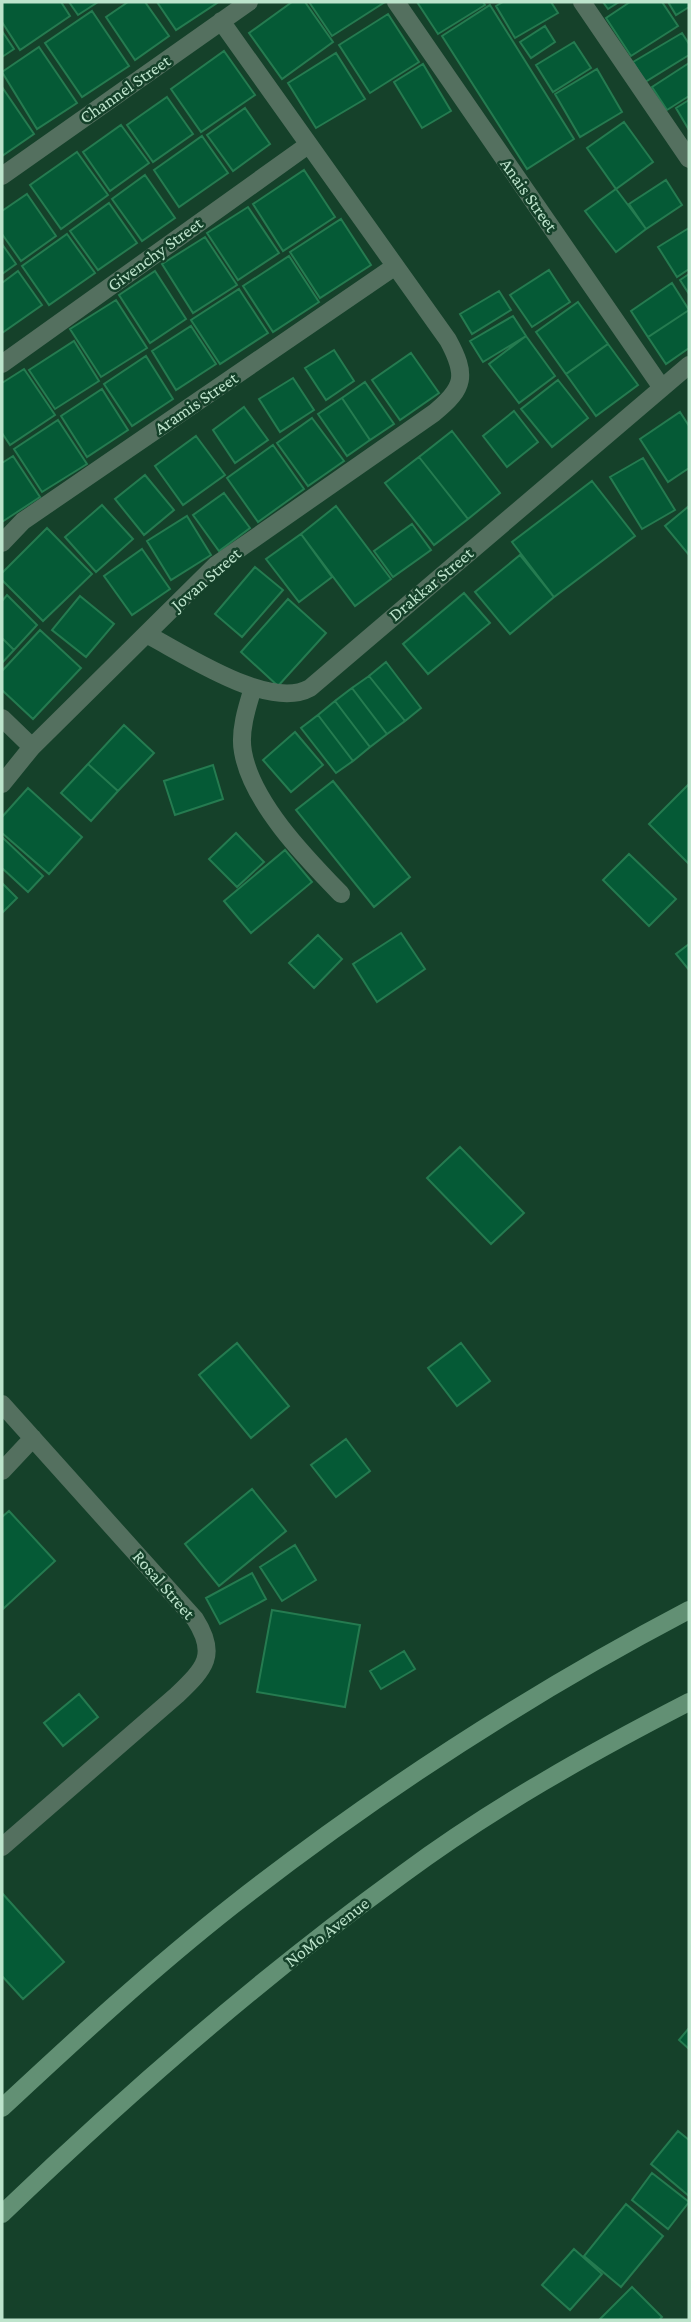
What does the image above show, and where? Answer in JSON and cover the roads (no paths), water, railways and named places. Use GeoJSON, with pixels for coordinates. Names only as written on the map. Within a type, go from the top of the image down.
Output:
{"type":"FeatureCollection","features":[{"type":"Feature","properties":{"kind":"main road"},"geometry":{"type":"LineString","coordinates":[[2,2108],[232,1906],[357,1815],[584,1666],[689,1610]]}},
{"type":"Feature","properties":{"kind":"main road","name":"NoMo Avenue"},"geometry":{"type":"LineString","coordinates":[[2,2214],[116,2105],[284,1965],[404,1872],[536,1786],[689,1702]]}},
{"type":"Feature","properties":{"kind":"street","name":"Channel Street"},"geometry":{"type":"LineString","coordinates":[[2,176],[249,2]]}},
{"type":"Feature","properties":{"kind":"street","name":"Anais Street"},"geometry":{"type":"LineString","coordinates":[[396,2],[662,388]]}},
{"type":"Feature","properties":{"kind":"street"},"geometry":{"type":"LineString","coordinates":[[582,2],[689,159]]}},
{"type":"Feature","properties":{"kind":"street","name":"Jovan Street"},"geometry":{"type":"LineString","coordinates":[[2,784],[32,747],[216,565],[454,398],[462,379],[459,360],[448,340],[221,21]]}},
{"type":"Feature","properties":{"kind":"street","name":"Givenchy Street"},"geometry":{"type":"LineString","coordinates":[[2,364],[308,145]]}},
{"type":"Feature","properties":{"kind":"street","name":"Aramis Street"},"geometry":{"type":"LineString","coordinates":[[2,544],[23,521],[394,267]]}},
{"type":"Feature","properties":{"kind":"street","name":"Drakkar Street"},"geometry":{"type":"LineString","coordinates":[[146,634],[253,688],[298,694],[310,688],[689,365]]}},
{"type":"Feature","properties":{"kind":"street"},"geometry":{"type":"LineString","coordinates":[[253,688],[243,730],[242,749],[248,774],[302,853],[341,894]]}},
{"type":"Feature","properties":{"kind":"street"},"geometry":{"type":"LineString","coordinates":[[2,718],[32,747]]}},
{"type":"Feature","properties":{"kind":"street","name":"Rosal Street"},"geometry":{"type":"LineString","coordinates":[[2,1404],[195,1619],[206,1636],[208,1654],[197,1675],[184,1688],[2,1847]]}},
{"type":"Feature","properties":{"kind":"street"},"geometry":{"type":"LineString","coordinates":[[2,1471],[33,1437]]}}]}
